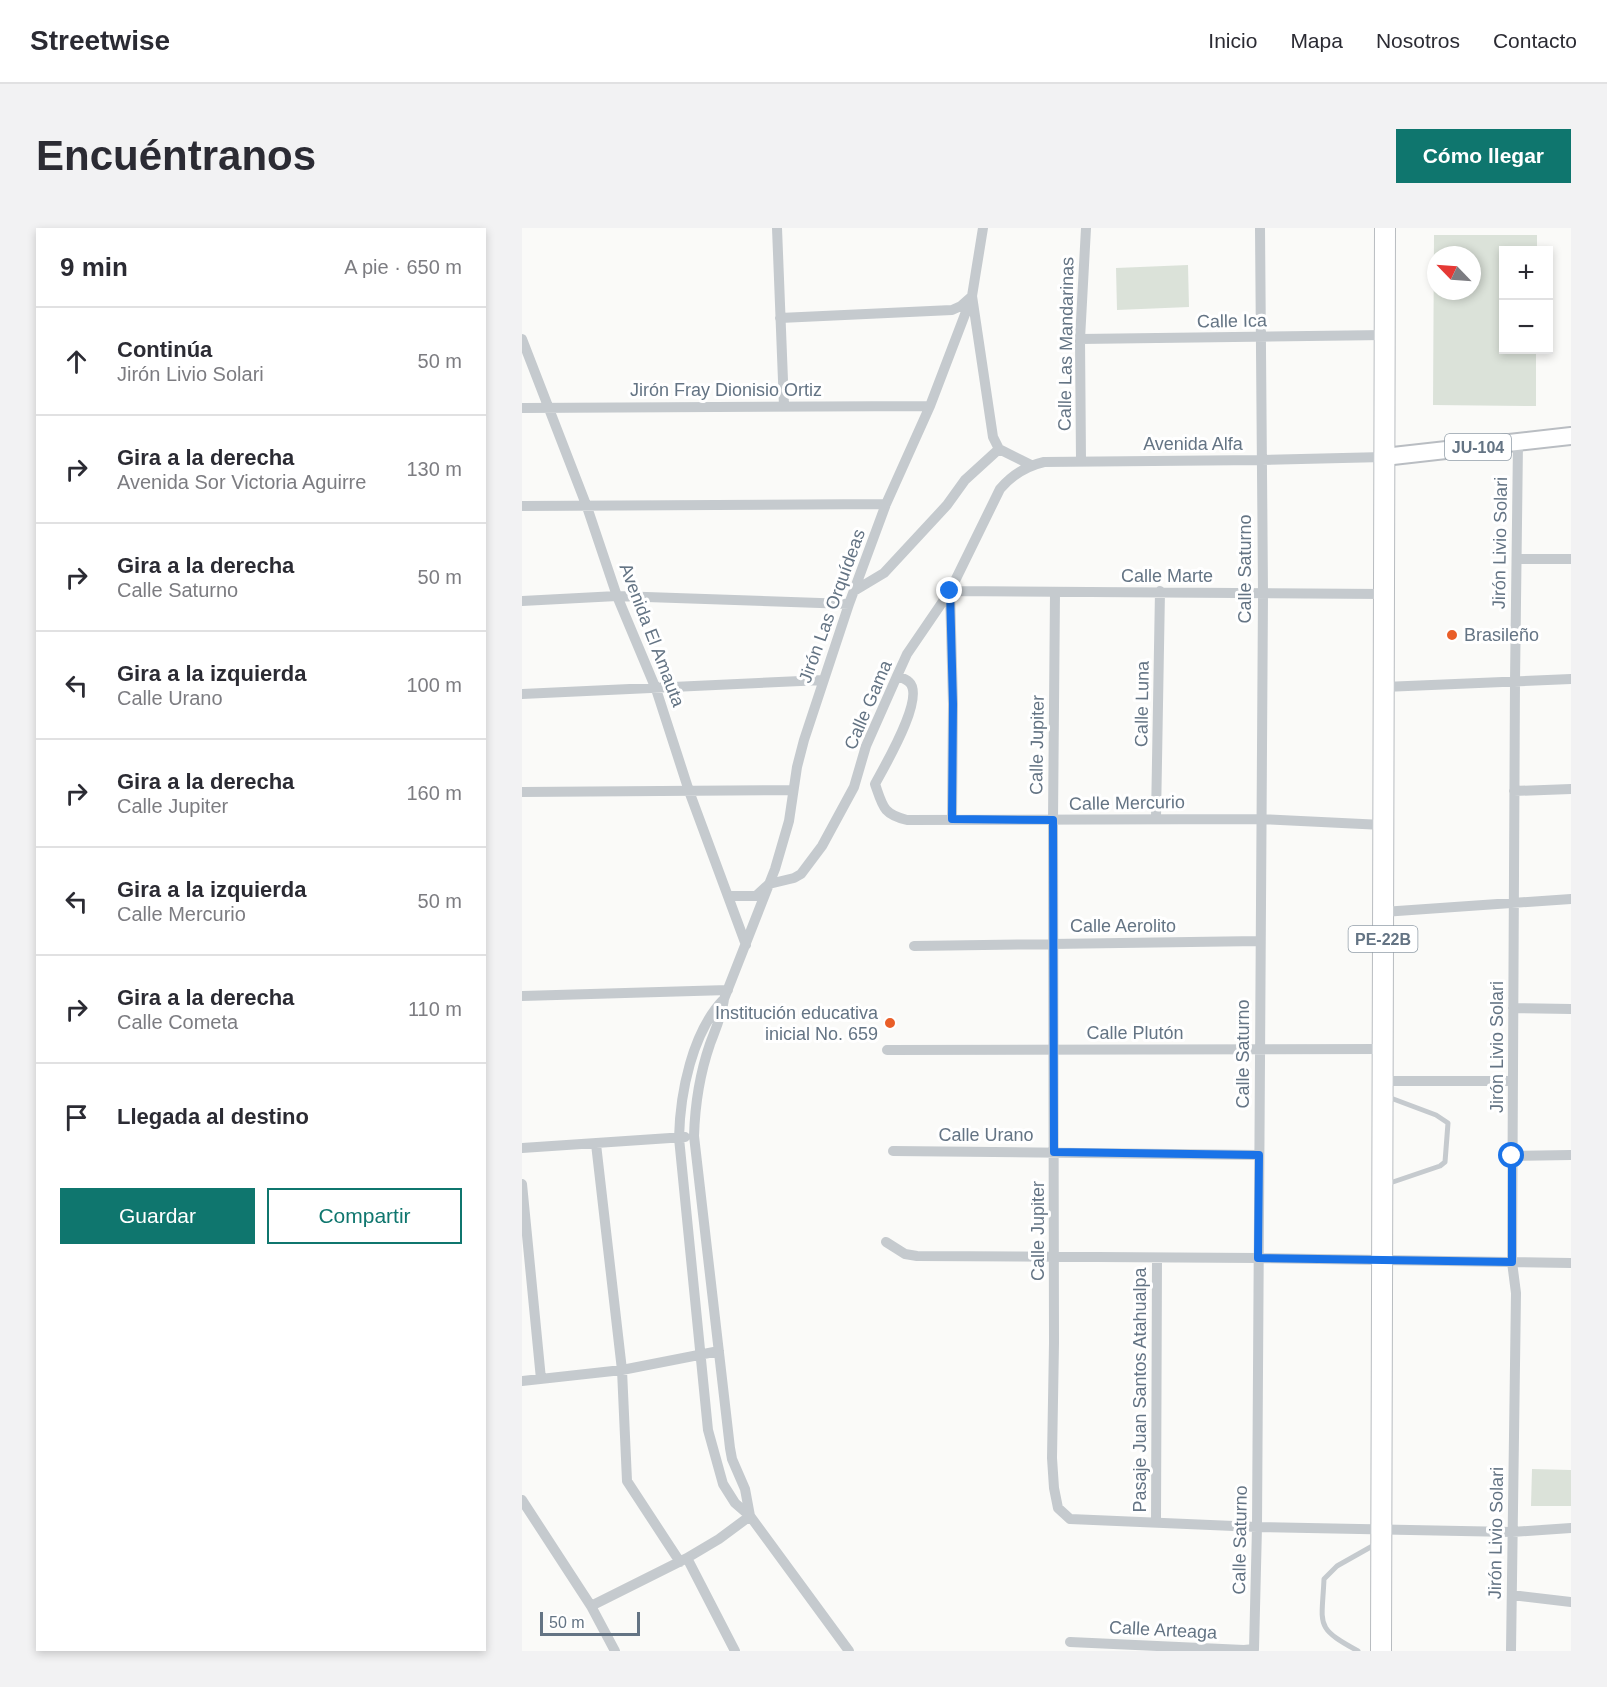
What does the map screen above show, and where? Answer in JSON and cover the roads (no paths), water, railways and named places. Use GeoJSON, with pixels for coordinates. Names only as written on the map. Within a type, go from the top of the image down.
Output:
{"type":"FeatureCollection","features":[{"type":"Feature","properties":{"kind":"highway","name":"PE-22B"},"geometry":{"type":"LineString","coordinates":[[1381,1651],[1385,228]]}},
{"type":"Feature","properties":{"kind":"main road","name":"JU-104"},"geometry":{"type":"LineString","coordinates":[[1384,457],[1571,436]]}},
{"type":"Feature","properties":{"kind":"street"},"geometry":{"type":"LineString","coordinates":[[777,228],[784,406]]}},
{"type":"Feature","properties":{"kind":"street","name":"Jirón Las Orquídeas"},"geometry":{"type":"LineString","coordinates":[[726,995],[769,884],[789,821],[802,749],[849,604],[886,504],[930,406],[972,296],[983,228]]}},
{"type":"Feature","properties":{"kind":"street","name":"Calle Las Mandarinas"},"geometry":{"type":"LineString","coordinates":[[1080,461],[1080,339],[1086,228]]}},
{"type":"Feature","properties":{"kind":"street","name":"Calle Saturno"},"geometry":{"type":"LineString","coordinates":[[1254,1649],[1257,1527],[1263,593],[1260,228]]}},
{"type":"Feature","properties":{"kind":"street"},"geometry":{"type":"LineString","coordinates":[[780,318],[952,310],[961,306],[972,296]]}},
{"type":"Feature","properties":{"kind":"street"},"geometry":{"type":"LineString","coordinates":[[972,296],[993,437],[999,449],[1032,465]]}},
{"type":"Feature","properties":{"kind":"street","name":"Calle Ica"},"geometry":{"type":"LineString","coordinates":[[1080,339],[1385,335]]}},
{"type":"Feature","properties":{"kind":"street","name":"Avenida El Amauta"},"geometry":{"type":"LineString","coordinates":[[522,339],[587,507],[618,596],[656,689],[689,791],[746,945]]}},
{"type":"Feature","properties":{"kind":"street","name":"Jirón Fray Dionisio Ortiz"},"geometry":{"type":"LineString","coordinates":[[522,408],[930,406]]}},
{"type":"Feature","properties":{"kind":"street","name":"Jirón Livio Solari"},"geometry":{"type":"LineString","coordinates":[[1511,1651],[1516,1293],[1512,1262],[1512,1156],[1518,443]]}},
{"type":"Feature","properties":{"kind":"street"},"geometry":{"type":"LineString","coordinates":[[854,591],[884,573],[947,505],[965,480],[999,449]]}},
{"type":"Feature","properties":{"kind":"street","name":"Avenida Alfa"},"geometry":{"type":"LineString","coordinates":[[1007,481],[1032,465],[1044,462],[1384,457]]}},
{"type":"Feature","properties":{"kind":"street","name":"Calle Gama"},"geometry":{"type":"LineString","coordinates":[[728,896],[756,896],[769,884],[794,878],[801,874],[822,846],[854,787],[866,746],[907,654],[950,591],[993,500],[1007,481]]}},
{"type":"Feature","properties":{"kind":"street"},"geometry":{"type":"LineString","coordinates":[[522,506],[886,504]]}},
{"type":"Feature","properties":{"kind":"street"},"geometry":{"type":"LineString","coordinates":[[1517,559],[1571,559]]}},
{"type":"Feature","properties":{"kind":"street"},"geometry":{"type":"LineString","coordinates":[[950,591],[953,704],[952,819]]}},
{"type":"Feature","properties":{"kind":"street","name":"Calle Marte"},"geometry":{"type":"LineString","coordinates":[[950,591],[1384,594]]}},
{"type":"Feature","properties":{"kind":"street","name":"Calle Luna"},"geometry":{"type":"LineString","coordinates":[[1156,818],[1160,591]]}},
{"type":"Feature","properties":{"kind":"street","name":"Calle Jupiter"},"geometry":{"type":"LineString","coordinates":[[1055,593],[1052,1458],[1054,1488],[1058,1508],[1070,1519],[1156,1523]]}},
{"type":"Feature","properties":{"kind":"street"},"geometry":{"type":"LineString","coordinates":[[522,601],[618,596],[849,604]]}},
{"type":"Feature","properties":{"kind":"street","name":"Calle Mercurio"},"geometry":{"type":"LineString","coordinates":[[897,676],[910,682],[914,696],[913,706],[875,784],[887,813],[907,820],[1260,819],[1383,825]]}},
{"type":"Feature","properties":{"kind":"street"},"geometry":{"type":"LineString","coordinates":[[522,694],[823,680]]}},
{"type":"Feature","properties":{"kind":"street"},"geometry":{"type":"LineString","coordinates":[[1384,687],[1571,680]]}},
{"type":"Feature","properties":{"kind":"street"},"geometry":{"type":"LineString","coordinates":[[1514,790],[1571,789]]}},
{"type":"Feature","properties":{"kind":"street"},"geometry":{"type":"LineString","coordinates":[[522,792],[793,790]]}},
{"type":"Feature","properties":{"kind":"street"},"geometry":{"type":"LineString","coordinates":[[1383,912],[1571,899]]}},
{"type":"Feature","properties":{"kind":"street","name":"Calle Aerolito"},"geometry":{"type":"LineString","coordinates":[[914,946],[1260,941]]}},
{"type":"Feature","properties":{"kind":"street"},"geometry":{"type":"LineString","coordinates":[[522,996],[726,995]]}},
{"type":"Feature","properties":{"kind":"street"},"geometry":{"type":"LineString","coordinates":[[726,995],[701,1077],[694,1116],[694,1136],[731,1454],[745,1489],[750,1516]]}},
{"type":"Feature","properties":{"kind":"street"},"geometry":{"type":"LineString","coordinates":[[726,995],[711,1016],[688,1070],[680,1106],[679,1138],[708,1430],[721,1479],[731,1497],[750,1516],[849,1651]]}},
{"type":"Feature","properties":{"kind":"street"},"geometry":{"type":"LineString","coordinates":[[1513,1008],[1571,1009]]}},
{"type":"Feature","properties":{"kind":"street","name":"Calle Plutón"},"geometry":{"type":"LineString","coordinates":[[887,1050],[1382,1049]]}},
{"type":"Feature","properties":{"kind":"street"},"geometry":{"type":"LineString","coordinates":[[1382,1088],[1513,1081]]}},
{"type":"Feature","properties":{"kind":"street"},"geometry":{"type":"LineString","coordinates":[[522,1148],[694,1136]]}},
{"type":"Feature","properties":{"kind":"street"},"geometry":{"type":"LineString","coordinates":[[596,1144],[622,1370],[627,1482],[683,1560],[735,1651]]}},
{"type":"Feature","properties":{"kind":"street","name":"Calle Urano"},"geometry":{"type":"LineString","coordinates":[[893,1151],[1259,1155]]}},
{"type":"Feature","properties":{"kind":"street"},"geometry":{"type":"LineString","coordinates":[[1512,1156],[1571,1155]]}},
{"type":"Feature","properties":{"kind":"street"},"geometry":{"type":"LineString","coordinates":[[522,1184],[541,1379]]}},
{"type":"Feature","properties":{"kind":"street"},"geometry":{"type":"LineString","coordinates":[[886,1242],[904,1254],[917,1256],[1571,1263]]}},
{"type":"Feature","properties":{"kind":"street","name":"Pasaje Juan Santos Atahualpa"},"geometry":{"type":"LineString","coordinates":[[1156,1523],[1157,1258]]}},
{"type":"Feature","properties":{"kind":"street"},"geometry":{"type":"LineString","coordinates":[[522,1381],[622,1370],[718,1351]]}},
{"type":"Feature","properties":{"kind":"street"},"geometry":{"type":"LineString","coordinates":[[522,1500],[591,1606],[615,1651]]}},
{"type":"Feature","properties":{"kind":"street"},"geometry":{"type":"LineString","coordinates":[[591,1606],[683,1560],[719,1539],[750,1516]]}},
{"type":"Feature","properties":{"kind":"street"},"geometry":{"type":"LineString","coordinates":[[1156,1523],[1381,1535],[1512,1532],[1571,1527]]}},
{"type":"Feature","properties":{"kind":"street"},"geometry":{"type":"LineString","coordinates":[[1512,1595],[1571,1602]]}},
{"type":"Feature","properties":{"kind":"street","name":"Calle Arteaga"},"geometry":{"type":"LineString","coordinates":[[1071,1642],[1254,1649]]}},
{"type":"Feature","properties":{"kind":"lane"},"geometry":{"type":"LineString","coordinates":[[1382,1088],[1448,1123],[1445,1162],[1440,1167],[1382,1185]]}},
{"type":"Feature","properties":{"kind":"lane"},"geometry":{"type":"LineString","coordinates":[[1358,1651],[1328,1633],[1322,1624],[1324,1579],[1337,1566],[1381,1535]]}},
{"type":"Feature","properties":{"kind":"place","name":"Brasileño"},"geometry":{"type":"Point","coordinates":[1452,635]}},
{"type":"Feature","properties":{"kind":"place","name":"Institución educativa inicial No. 659"},"geometry":{"type":"Point","coordinates":[890,1023]}}]}
